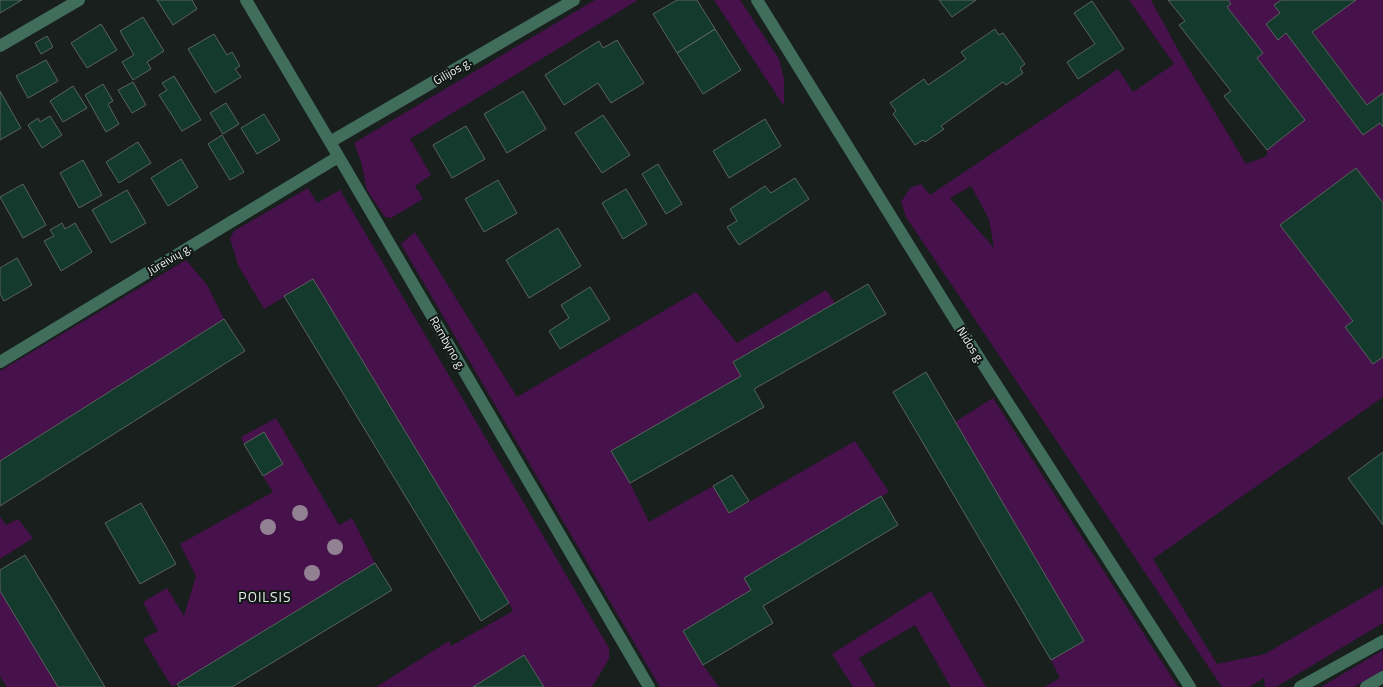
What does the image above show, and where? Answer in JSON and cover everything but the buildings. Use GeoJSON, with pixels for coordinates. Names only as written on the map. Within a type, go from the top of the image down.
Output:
{"type":"FeatureCollection","features":[{"type":"Feature","properties":{"kind":"street"},"geometry":{"type":"LineString","coordinates":[[0,46],[79,0]]}},
{"type":"Feature","properties":{"kind":"street","name":"Rambyno g."},"geometry":{"type":"LineString","coordinates":[[246,0],[649,687]]}},
{"type":"Feature","properties":{"kind":"street","name":"Gilijos g."},"geometry":{"type":"LineString","coordinates":[[330,142],[574,0]]}},
{"type":"Feature","properties":{"kind":"street","name":"Nidos g."},"geometry":{"type":"LineString","coordinates":[[757,0],[967,339],[1190,687]]}},
{"type":"Feature","properties":{"kind":"street","name":"Jūreivių g."},"geometry":{"type":"LineString","coordinates":[[0,362],[338,156]]}},
{"type":"Feature","properties":{"kind":"street"},"geometry":{"type":"LineString","coordinates":[[1300,687],[1383,641]]}},
{"type":"Feature","properties":{"kind":"street"},"geometry":{"type":"LineString","coordinates":[[1366,687],[1383,677]]}},
{"type":"Feature","properties":{"kind":"shaded area"},"geometry":{"type":"Polygon","coordinates":[[[595,0],[638,0],[410,139],[431,175],[415,186],[423,199],[391,218],[385,217],[367,190],[361,162],[354,143],[595,0]]]}},
{"type":"Feature","properties":{"kind":"shaded area"},"geometry":{"type":"Polygon","coordinates":[[[714,0],[740,0],[779,59],[784,79],[784,106],[714,0]]]}},
{"type":"Feature","properties":{"kind":"shaded area"},"geometry":{"type":"Polygon","coordinates":[[[1129,0],[1151,0],[1183,59],[1246,164],[1267,156],[1267,150],[1305,120],[1257,58],[1263,53],[1227,7],[1231,4],[1228,0],[1281,0],[1274,5],[1280,13],[1278,39],[1286,33],[1363,135],[1380,123],[1383,127],[1383,203],[1356,168],[1280,225],[1353,321],[1345,327],[1373,364],[1383,357],[1383,397],[1153,559],[1217,664],[1265,654],[1383,586],[1383,623],[1276,687],[1265,687],[1264,678],[1249,687],[1222,687],[906,217],[901,202],[910,188],[921,184],[930,195],[1118,69],[1133,92],[1174,64],[1129,0]],[[971,186],[950,198],[994,248],[989,219],[971,186]]]}},
{"type":"Feature","properties":{"kind":"shaded area"},"geometry":{"type":"Polygon","coordinates":[[[1356,0],[1383,0],[1383,93],[1367,105],[1313,32],[1356,0]]]}},
{"type":"Feature","properties":{"kind":"shaded area"},"geometry":{"type":"Polygon","coordinates":[[[308,188],[317,203],[340,190],[609,648],[609,659],[592,687],[544,687],[524,655],[473,687],[376,687],[449,641],[451,646],[513,611],[313,280],[264,309],[238,265],[230,238],[234,231],[308,188]]]}},
{"type":"Feature","properties":{"kind":"shaded area"},"geometry":{"type":"Polygon","coordinates":[[[415,232],[517,397],[696,292],[737,343],[826,290],[835,303],[733,362],[741,376],[612,451],[649,522],[713,486],[730,513],[855,441],[889,492],[744,578],[751,590],[683,631],[703,665],[719,687],[660,687],[401,244],[415,232]]]}},
{"type":"Feature","properties":{"kind":"shaded area"},"geometry":{"type":"Polygon","coordinates":[[[186,260],[207,285],[224,319],[0,461],[0,371],[186,260]]]}},
{"type":"Feature","properties":{"kind":"shaded area"},"geometry":{"type":"Polygon","coordinates":[[[993,398],[1178,687],[1044,687],[1060,678],[1051,660],[1084,641],[955,422],[993,398]]]}},
{"type":"Feature","properties":{"kind":"shaded area"},"geometry":{"type":"Polygon","coordinates":[[[276,418],[339,525],[352,518],[375,563],[172,687],[143,639],[158,631],[143,602],[167,588],[184,616],[196,576],[180,544],[273,492],[263,476],[283,464],[264,433],[244,444],[241,437],[276,418]]]}},
{"type":"Feature","properties":{"kind":"shaded area"},"geometry":{"type":"Polygon","coordinates":[[[0,517],[6,525],[18,519],[33,538],[0,559],[0,517]]]}},
{"type":"Feature","properties":{"kind":"shaded area"},"geometry":{"type":"Polygon","coordinates":[[[0,591],[58,687],[7,687],[0,676],[0,591]]]}},
{"type":"Feature","properties":{"kind":"shaded area"},"geometry":{"type":"Polygon","coordinates":[[[931,591],[986,687],[951,687],[915,625],[859,658],[876,687],[853,687],[832,654],[931,591]]]}},
{"type":"Feature","properties":{"kind":"shaded area"},"geometry":{"type":"Polygon","coordinates":[[[1383,650],[1383,670],[1354,687],[1321,687],[1383,650]]]}},
{"type":"Feature","properties":{"kind":"district","name":"POILSIS"},"geometry":{"type":"Point","coordinates":[265,596]}}]}
